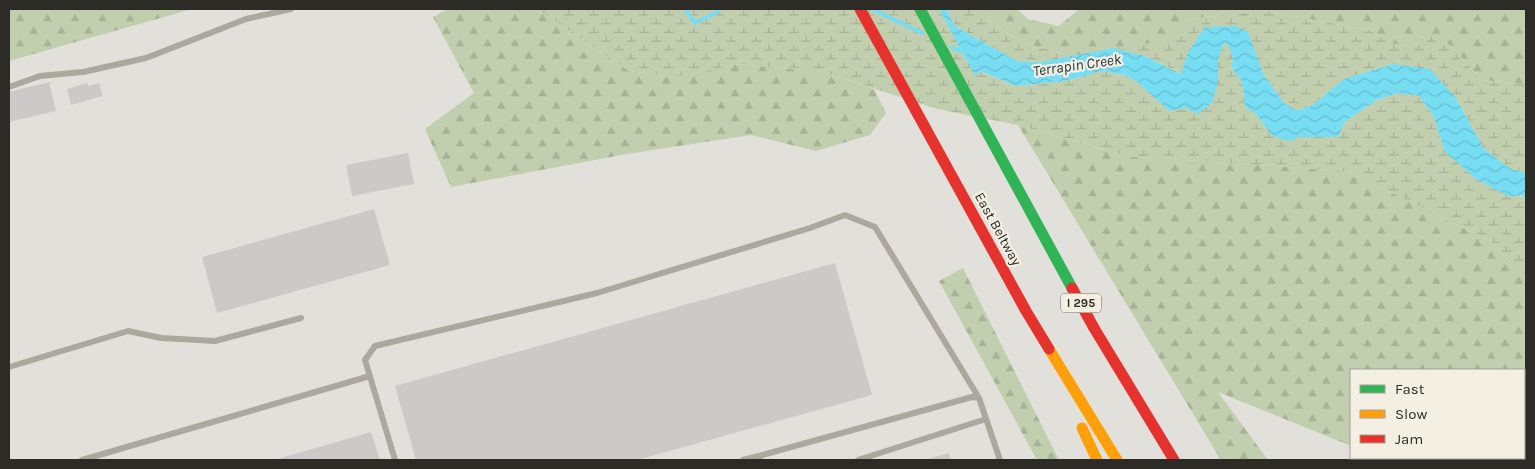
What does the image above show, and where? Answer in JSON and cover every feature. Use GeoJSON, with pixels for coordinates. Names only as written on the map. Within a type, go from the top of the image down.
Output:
{"type":"FeatureCollection","features":[{"type":"Feature","properties":{"kind":"highway","name":"East Beltway"},"geometry":{"type":"LineString","coordinates":[[860,9],[1026,311],[1117,460]]}},
{"type":"Feature","properties":{"kind":"highway","name":"I 295"},"geometry":{"type":"LineString","coordinates":[[920,9],[1094,328],[1174,460]]}},
{"type":"Feature","properties":{"kind":"highway"},"geometry":{"type":"LineString","coordinates":[[1026,311],[1098,460]]}},
{"type":"Feature","properties":{"kind":"highway"},"geometry":{"type":"LineString","coordinates":[[1136,397],[1186,460]]}},
{"type":"Feature","properties":{"kind":"lane"},"geometry":{"type":"LineString","coordinates":[[9,87],[40,76],[82,72],[146,58],[246,19],[291,9]]}},
{"type":"Feature","properties":{"kind":"lane"},"geometry":{"type":"LineString","coordinates":[[395,460],[365,360],[376,346],[597,293],[845,216],[875,226],[979,398],[1000,460]]}},
{"type":"Feature","properties":{"kind":"lane"},"geometry":{"type":"LineString","coordinates":[[9,367],[128,331],[162,338],[215,341],[301,318]]}},
{"type":"Feature","properties":{"kind":"lane"},"geometry":{"type":"LineString","coordinates":[[82,460],[370,376]]}},
{"type":"Feature","properties":{"kind":"lane"},"geometry":{"type":"LineString","coordinates":[[743,460],[759,458],[972,397],[979,398]]}},
{"type":"Feature","properties":{"kind":"lane"},"geometry":{"type":"LineString","coordinates":[[858,460],[986,419]]}},
{"type":"Feature","properties":{"kind":"green space"},"geometry":{"type":"Polygon","coordinates":[[[9,9],[192,9],[9,61],[9,9]]]}},
{"type":"Feature","properties":{"kind":"green space"},"geometry":{"type":"Polygon","coordinates":[[[448,9],[537,9],[629,71],[674,77],[739,64],[823,72],[874,89],[886,113],[870,135],[816,151],[751,135],[627,154],[451,187],[425,129],[474,93],[433,17],[448,9]]]}},
{"type":"Feature","properties":{"kind":"green space"},"geometry":{"type":"Polygon","coordinates":[[[537,9],[939,9],[975,75],[979,71],[1016,86],[1066,81],[1102,71],[1125,75],[1137,82],[1169,111],[1185,108],[1198,114],[1218,83],[1218,61],[1223,44],[1229,45],[1233,58],[1232,68],[1242,82],[1245,107],[1256,114],[1272,136],[1338,137],[1345,122],[1377,100],[1398,93],[1419,96],[1433,115],[1445,152],[1526,199],[1526,280],[1492,242],[1347,171],[1126,156],[1018,125],[937,109],[823,72],[739,64],[674,77],[629,71],[537,9]]]}},
{"type":"Feature","properties":{"kind":"green space"},"geometry":{"type":"Polygon","coordinates":[[[946,9],[979,9],[993,24],[1023,43],[1073,56],[1040,62],[1017,61],[955,26],[946,9]]]}},
{"type":"Feature","properties":{"kind":"green space"},"geometry":{"type":"Polygon","coordinates":[[[979,9],[1017,9],[1028,19],[1059,26],[1079,9],[1526,9],[1526,84],[1481,80],[1452,46],[1430,36],[1412,47],[1389,43],[1373,31],[1261,10],[1191,19],[1165,41],[1073,56],[1023,43],[993,24],[979,9]]]}},
{"type":"Feature","properties":{"kind":"green space"},"geometry":{"type":"Polygon","coordinates":[[[1261,10],[1373,31],[1389,43],[1412,47],[1430,36],[1452,46],[1481,80],[1526,84],[1526,173],[1511,169],[1484,149],[1456,98],[1393,64],[1344,79],[1310,107],[1296,110],[1284,103],[1264,75],[1248,32],[1188,52],[1182,74],[1145,56],[1113,48],[1165,41],[1191,19],[1261,10]]]}},
{"type":"Feature","properties":{"kind":"green space"},"geometry":{"type":"Polygon","coordinates":[[[1018,125],[1126,156],[1347,171],[1492,242],[1526,280],[1526,460],[1384,459],[1525,459],[1525,369],[1350,369],[1350,446],[1218,392],[1268,460],[1221,460],[1018,125]]]}},
{"type":"Feature","properties":{"kind":"green space"},"geometry":{"type":"Polygon","coordinates":[[[963,268],[1059,460],[1037,460],[939,281],[963,268]]]}},
{"type":"Feature","properties":{"kind":"water"},"geometry":{"type":"Polygon","coordinates":[[[939,9],[946,9],[955,26],[1017,61],[1040,62],[1113,48],[1145,56],[1181,74],[1188,52],[1205,27],[1235,26],[1248,32],[1264,75],[1284,103],[1296,110],[1310,107],[1344,79],[1393,64],[1430,69],[1456,98],[1484,149],[1511,169],[1526,173],[1526,199],[1521,195],[1510,197],[1476,179],[1445,152],[1433,115],[1419,96],[1398,93],[1377,100],[1345,122],[1338,137],[1299,137],[1290,141],[1272,136],[1256,114],[1245,107],[1242,82],[1232,68],[1233,58],[1228,45],[1223,44],[1218,61],[1218,83],[1212,103],[1198,114],[1185,108],[1169,111],[1137,82],[1125,75],[1102,71],[1066,81],[1016,86],[980,71],[975,76],[939,9]]]}},
{"type":"Feature","properties":{"kind":"building"},"geometry":{"type":"Polygon","coordinates":[[[49,82],[56,111],[9,122],[9,92],[49,82]]]}},
{"type":"Feature","properties":{"kind":"building"},"geometry":{"type":"Polygon","coordinates":[[[87,83],[89,86],[99,83],[103,96],[71,105],[67,89],[87,83]]]}},
{"type":"Feature","properties":{"kind":"building"},"geometry":{"type":"Polygon","coordinates":[[[408,153],[414,184],[352,196],[346,165],[408,153]]]}},
{"type":"Feature","properties":{"kind":"building"},"geometry":{"type":"Polygon","coordinates":[[[374,209],[390,265],[217,313],[202,257],[374,209]]]}},
{"type":"Feature","properties":{"kind":"building"},"geometry":{"type":"Polygon","coordinates":[[[835,263],[872,395],[637,460],[416,460],[395,386],[835,263]]]}},
{"type":"Feature","properties":{"kind":"building"},"geometry":{"type":"Polygon","coordinates":[[[371,432],[380,460],[274,460],[371,432]]]}},
{"type":"Feature","properties":{"kind":"building"},"geometry":{"type":"Polygon","coordinates":[[[949,453],[951,460],[924,460],[949,453]]]}},
{"type":"Feature","properties":{"kind":"waterway","name":"Terrapin Creek"},"geometry":{"type":"LineString","coordinates":[[685,9],[695,23],[716,13],[719,9]]}},
{"type":"Feature","properties":{"kind":"waterway","name":"Terrapin Creek"},"geometry":{"type":"LineString","coordinates":[[872,9],[922,33]]}},
{"type":"Feature","properties":{"kind":"waterway","name":"Terrapin Creek"},"geometry":{"type":"LineString","coordinates":[[951,47],[965,53]]}},
{"type":"Feature","properties":{"kind":"traffic: fast"},"geometry":{"type":"LineString","coordinates":[[920,9],[1072,288]]}},
{"type":"Feature","properties":{"kind":"traffic: slow"},"geometry":{"type":"LineString","coordinates":[[1049,349],[1117,460]]}},
{"type":"Feature","properties":{"kind":"traffic: slow"},"geometry":{"type":"LineString","coordinates":[[1082,428],[1097,460]]}},
{"type":"Feature","properties":{"kind":"traffic: jam"},"geometry":{"type":"LineString","coordinates":[[860,9],[1026,311],[1049,349]]}},
{"type":"Feature","properties":{"kind":"traffic: jam"},"geometry":{"type":"LineString","coordinates":[[1072,288],[1174,460]]}}]}
